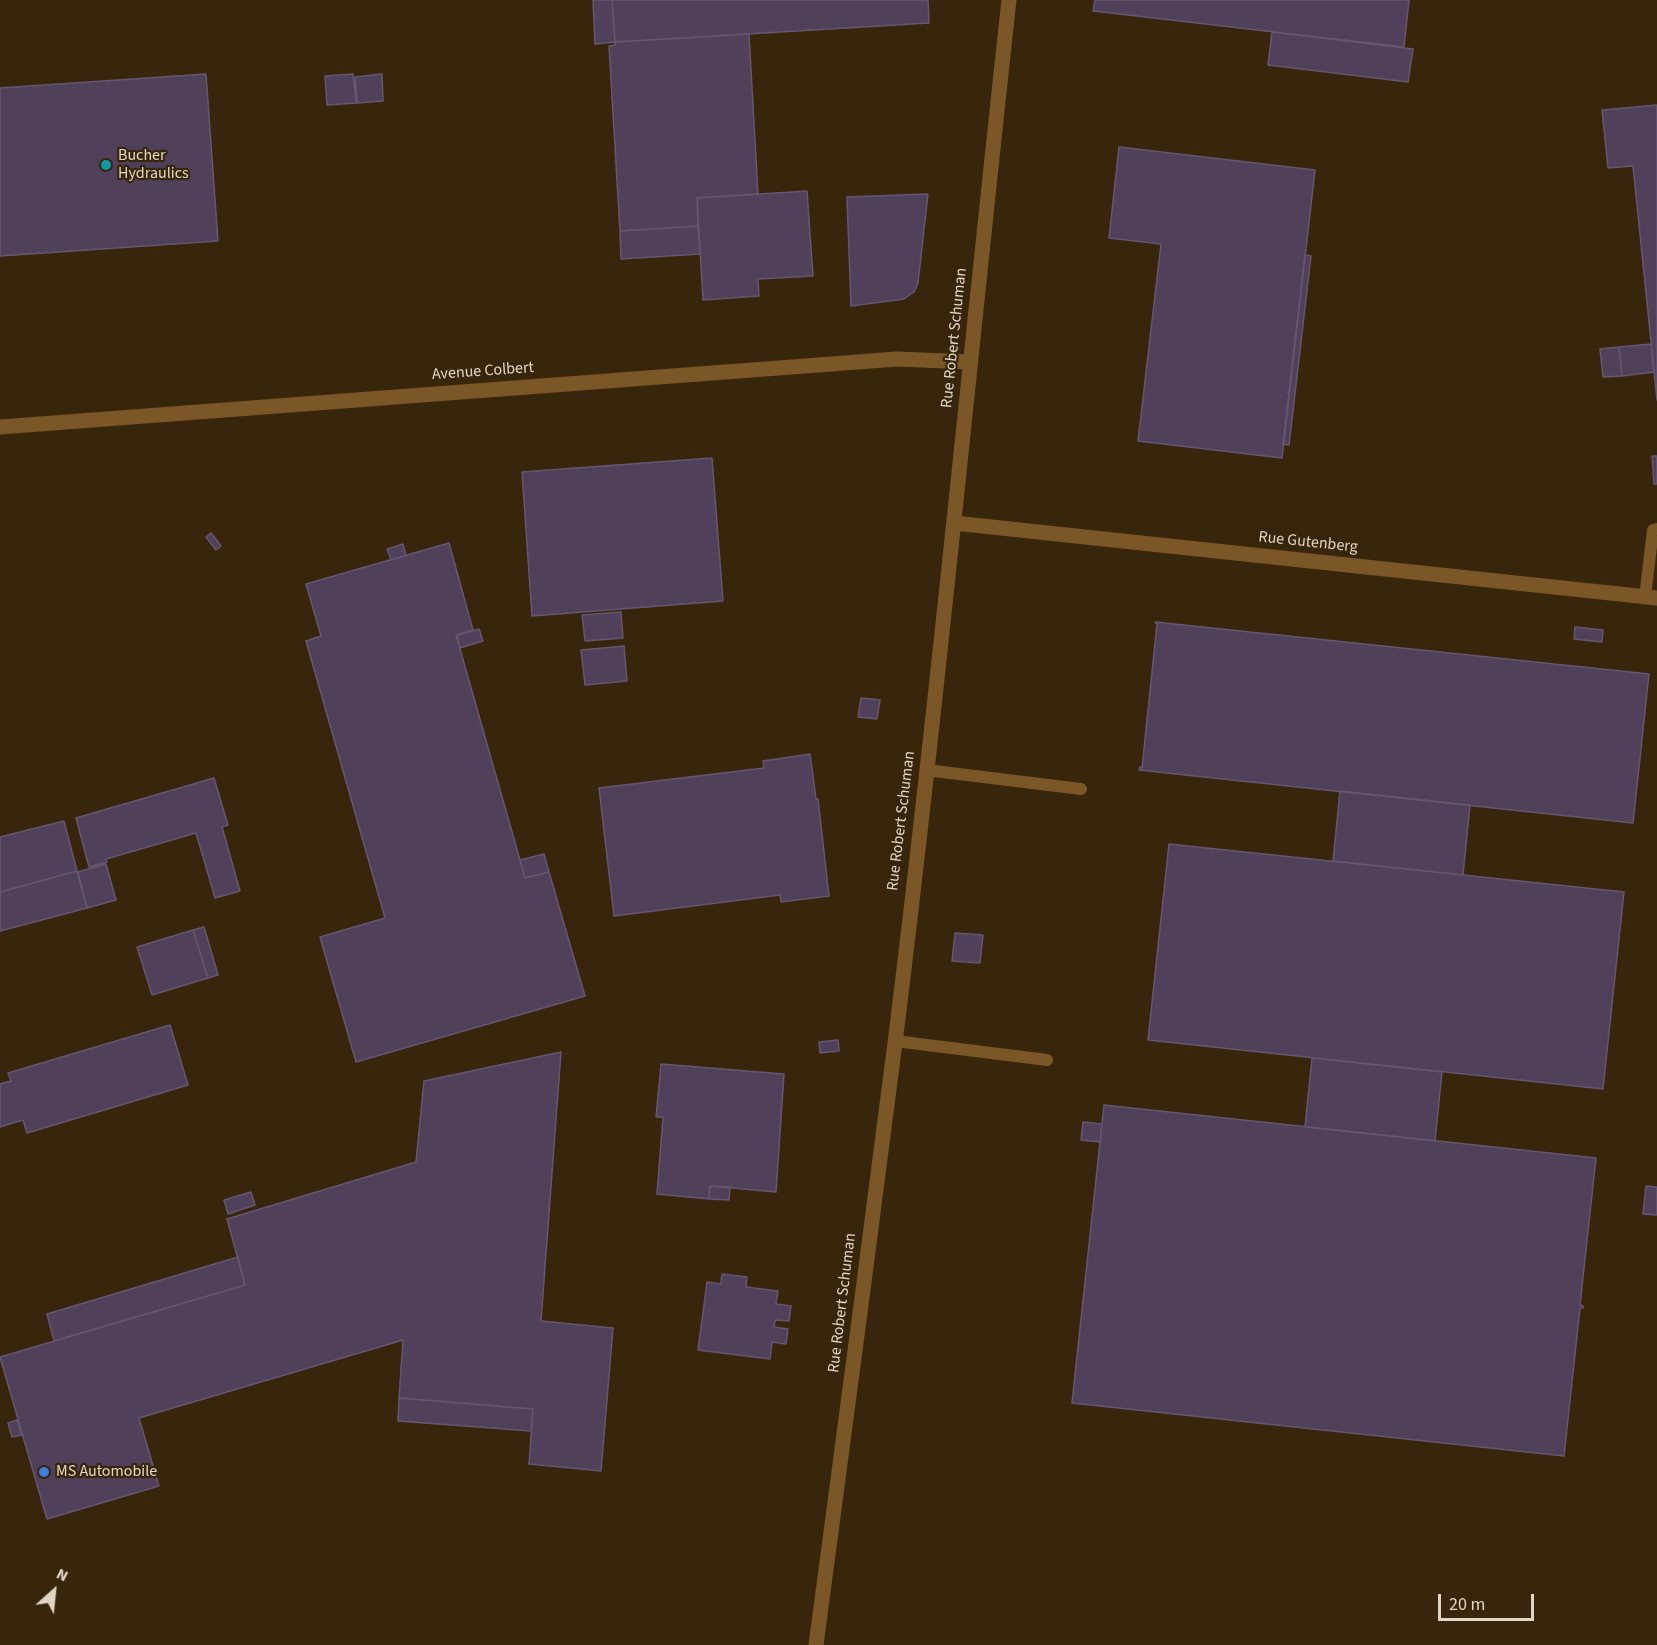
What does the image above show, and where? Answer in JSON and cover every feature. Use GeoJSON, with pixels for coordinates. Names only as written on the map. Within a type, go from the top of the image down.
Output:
{"type":"FeatureCollection","features":[{"type":"Feature","properties":{"kind":"street","name":"Rue Robert Schuman"},"geometry":{"type":"LineString","coordinates":[[816,1645],[895,1041],[954,523],[1009,0]]}},
{"type":"Feature","properties":{"kind":"street","name":"Avenue Colbert"},"geometry":{"type":"LineString","coordinates":[[0,427],[897,359],[970,362]]}},
{"type":"Feature","properties":{"kind":"street","name":"Rue Gutenberg"},"geometry":{"type":"LineString","coordinates":[[954,523],[1651,597]]}},
{"type":"Feature","properties":{"kind":"lane"},"geometry":{"type":"LineString","coordinates":[[1651,597],[1653,530],[1657,529]]}},
{"type":"Feature","properties":{"kind":"lane"},"geometry":{"type":"LineString","coordinates":[[926,770],[1081,789]]}},
{"type":"Feature","properties":{"kind":"lane"},"geometry":{"type":"LineString","coordinates":[[895,1041],[1047,1060]]}},
{"type":"Feature","properties":{"kind":"building"},"geometry":{"type":"Polygon","coordinates":[[[593,0],[612,0],[615,42],[595,44],[593,0]]]}},
{"type":"Feature","properties":{"kind":"building"},"geometry":{"type":"Polygon","coordinates":[[[612,0],[928,0],[929,23],[615,42],[612,0]]]}},
{"type":"Feature","properties":{"kind":"building"},"geometry":{"type":"Polygon","coordinates":[[[1095,0],[1409,0],[1404,47],[1093,11],[1095,0]]]}},
{"type":"Feature","properties":{"kind":"building"},"geometry":{"type":"Polygon","coordinates":[[[1272,32],[1413,49],[1408,82],[1268,65],[1272,32]]]}},
{"type":"Feature","properties":{"kind":"building"},"geometry":{"type":"Polygon","coordinates":[[[749,34],[758,194],[697,198],[698,226],[620,231],[609,46],[615,45],[615,42],[749,34]]]}},
{"type":"Feature","properties":{"kind":"building","name":"Bucher Hydraulics"},"geometry":{"type":"Polygon","coordinates":[[[206,74],[218,241],[0,256],[0,88],[206,74]]]}},
{"type":"Feature","properties":{"kind":"building"},"geometry":{"type":"Polygon","coordinates":[[[353,74],[356,103],[327,105],[325,76],[353,74]]]}},
{"type":"Feature","properties":{"kind":"building"},"geometry":{"type":"Polygon","coordinates":[[[382,74],[383,101],[357,103],[355,77],[382,74]]]}},
{"type":"Feature","properties":{"kind":"building"},"geometry":{"type":"Polygon","coordinates":[[[1657,105],[1657,400],[1633,166],[1608,168],[1602,110],[1657,105]]]}},
{"type":"Feature","properties":{"kind":"building"},"geometry":{"type":"Polygon","coordinates":[[[1119,147],[1315,170],[1282,458],[1138,441],[1161,244],[1109,238],[1119,147]]]}},
{"type":"Feature","properties":{"kind":"building"},"geometry":{"type":"Polygon","coordinates":[[[807,191],[813,276],[758,279],[759,296],[703,300],[697,198],[807,191]]]}},
{"type":"Feature","properties":{"kind":"building"},"geometry":{"type":"Polygon","coordinates":[[[928,194],[918,283],[914,292],[904,299],[851,306],[847,197],[928,194]]]}},
{"type":"Feature","properties":{"kind":"building"},"geometry":{"type":"Polygon","coordinates":[[[698,226],[700,254],[621,259],[620,231],[698,226]]]}},
{"type":"Feature","properties":{"kind":"building"},"geometry":{"type":"Polygon","coordinates":[[[1305,255],[1311,256],[1289,445],[1283,444],[1305,255]]]}},
{"type":"Feature","properties":{"kind":"building"},"geometry":{"type":"Polygon","coordinates":[[[1651,344],[1654,372],[1622,376],[1619,347],[1651,344]]]}},
{"type":"Feature","properties":{"kind":"building"},"geometry":{"type":"Polygon","coordinates":[[[1619,347],[1622,376],[1603,377],[1600,349],[1619,347]]]}},
{"type":"Feature","properties":{"kind":"building"},"geometry":{"type":"Polygon","coordinates":[[[1652,456],[1657,456],[1657,484],[1654,484],[1652,456]]]}},
{"type":"Feature","properties":{"kind":"building"},"geometry":{"type":"Polygon","coordinates":[[[712,458],[723,601],[532,616],[522,472],[712,458]]]}},
{"type":"Feature","properties":{"kind":"building"},"geometry":{"type":"Polygon","coordinates":[[[211,533],[221,546],[216,550],[206,537],[211,533]]]}},
{"type":"Feature","properties":{"kind":"building"},"geometry":{"type":"Polygon","coordinates":[[[449,543],[473,630],[456,635],[525,878],[549,872],[585,996],[356,1062],[320,937],[385,918],[306,641],[321,636],[306,584],[449,543]]]}},
{"type":"Feature","properties":{"kind":"building"},"geometry":{"type":"Polygon","coordinates":[[[403,544],[406,556],[391,560],[387,549],[403,544]]]}},
{"type":"Feature","properties":{"kind":"building"},"geometry":{"type":"Polygon","coordinates":[[[621,612],[623,638],[585,641],[582,615],[621,612]]]}},
{"type":"Feature","properties":{"kind":"building"},"geometry":{"type":"Polygon","coordinates":[[[1155,622],[1649,674],[1633,823],[1139,770],[1140,767],[1142,768],[1157,624],[1155,622]]]}},
{"type":"Feature","properties":{"kind":"building"},"geometry":{"type":"Polygon","coordinates":[[[1575,627],[1603,630],[1602,642],[1574,639],[1575,627]]]}},
{"type":"Feature","properties":{"kind":"building"},"geometry":{"type":"Polygon","coordinates":[[[479,629],[483,641],[460,648],[457,635],[479,629]]]}},
{"type":"Feature","properties":{"kind":"building"},"geometry":{"type":"Polygon","coordinates":[[[624,646],[627,681],[585,685],[581,650],[624,646]]]}},
{"type":"Feature","properties":{"kind":"building"},"geometry":{"type":"Polygon","coordinates":[[[861,698],[880,700],[877,719],[858,717],[861,698]]]}},
{"type":"Feature","properties":{"kind":"building"},"geometry":{"type":"Polygon","coordinates":[[[810,754],[816,799],[818,799],[829,896],[781,902],[780,895],[614,916],[599,788],[764,768],[763,761],[810,754]]]}},
{"type":"Feature","properties":{"kind":"building"},"geometry":{"type":"Polygon","coordinates":[[[214,778],[228,825],[222,827],[240,891],[215,898],[196,833],[106,859],[107,862],[89,867],[76,818],[214,778]]]}},
{"type":"Feature","properties":{"kind":"building"},"geometry":{"type":"Polygon","coordinates":[[[1340,791],[1470,805],[1463,875],[1333,861],[1340,791]]]}},
{"type":"Feature","properties":{"kind":"building"},"geometry":{"type":"Polygon","coordinates":[[[64,821],[77,871],[0,892],[0,837],[64,821]]]}},
{"type":"Feature","properties":{"kind":"building"},"geometry":{"type":"Polygon","coordinates":[[[1169,844],[1624,892],[1603,1089],[1148,1040],[1169,844]]]}},
{"type":"Feature","properties":{"kind":"building"},"geometry":{"type":"Polygon","coordinates":[[[544,854],[549,872],[525,878],[520,860],[544,854]]]}},
{"type":"Feature","properties":{"kind":"building"},"geometry":{"type":"Polygon","coordinates":[[[106,864],[116,900],[87,908],[78,872],[106,864]]]}},
{"type":"Feature","properties":{"kind":"building"},"geometry":{"type":"Polygon","coordinates":[[[77,871],[87,908],[0,931],[0,892],[77,871]]]}},
{"type":"Feature","properties":{"kind":"building"},"geometry":{"type":"Polygon","coordinates":[[[204,927],[218,975],[208,978],[193,930],[204,927]]]}},
{"type":"Feature","properties":{"kind":"building"},"geometry":{"type":"Polygon","coordinates":[[[193,930],[208,978],[152,995],[137,947],[193,930]]]}},
{"type":"Feature","properties":{"kind":"building"},"geometry":{"type":"Polygon","coordinates":[[[955,933],[983,935],[980,963],[952,961],[955,933]]]}},
{"type":"Feature","properties":{"kind":"building"},"geometry":{"type":"Polygon","coordinates":[[[170,1025],[188,1085],[27,1133],[23,1120],[0,1127],[0,1084],[11,1081],[8,1073],[170,1025]]]}},
{"type":"Feature","properties":{"kind":"building"},"geometry":{"type":"Polygon","coordinates":[[[838,1040],[839,1051],[820,1053],[819,1042],[838,1040]]]}},
{"type":"Feature","properties":{"kind":"building"},"geometry":{"type":"Polygon","coordinates":[[[561,1052],[541,1321],[613,1328],[601,1471],[529,1464],[533,1409],[399,1398],[403,1340],[139,1418],[159,1486],[47,1519],[0,1357],[245,1285],[227,1219],[416,1162],[424,1081],[561,1052]]]}},
{"type":"Feature","properties":{"kind":"building"},"geometry":{"type":"Polygon","coordinates":[[[1312,1058],[1442,1072],[1435,1141],[1305,1127],[1312,1058]]]}},
{"type":"Feature","properties":{"kind":"building"},"geometry":{"type":"Polygon","coordinates":[[[661,1064],[784,1074],[776,1192],[710,1186],[709,1199],[657,1194],[663,1117],[656,1117],[661,1064]]]}},
{"type":"Feature","properties":{"kind":"building"},"geometry":{"type":"Polygon","coordinates":[[[1104,1105],[1596,1158],[1580,1305],[1583,1308],[1580,1308],[1564,1456],[1072,1403],[1104,1105]]]}},
{"type":"Feature","properties":{"kind":"building"},"geometry":{"type":"Polygon","coordinates":[[[1083,1122],[1102,1124],[1100,1142],[1081,1140],[1083,1122]]]}},
{"type":"Feature","properties":{"kind":"building"},"geometry":{"type":"Polygon","coordinates":[[[710,1186],[730,1187],[729,1200],[709,1199],[710,1186]]]}},
{"type":"Feature","properties":{"kind":"building"},"geometry":{"type":"Polygon","coordinates":[[[1646,1186],[1657,1187],[1657,1215],[1643,1214],[1646,1186]]]}},
{"type":"Feature","properties":{"kind":"building"},"geometry":{"type":"Polygon","coordinates":[[[251,1192],[255,1205],[228,1214],[224,1200],[251,1192]]]}},
{"type":"Feature","properties":{"kind":"building"},"geometry":{"type":"Polygon","coordinates":[[[238,1257],[245,1285],[54,1341],[47,1314],[238,1257]]]}},
{"type":"Feature","properties":{"kind":"building"},"geometry":{"type":"Polygon","coordinates":[[[722,1274],[747,1277],[746,1287],[778,1291],[776,1304],[791,1306],[789,1321],[775,1320],[774,1327],[788,1329],[786,1344],[772,1342],[770,1359],[698,1350],[707,1282],[721,1284],[722,1274]]]}},
{"type":"Feature","properties":{"kind":"building"},"geometry":{"type":"Polygon","coordinates":[[[399,1398],[533,1409],[531,1431],[398,1421],[399,1398]]]}},
{"type":"Feature","properties":{"kind":"building"},"geometry":{"type":"Polygon","coordinates":[[[17,1420],[22,1435],[12,1437],[8,1423],[17,1420]]]}},
{"type":"Feature","properties":{"kind":"place","name":"Bucher Hydraulics"},"geometry":{"type":"Point","coordinates":[106,165]}},
{"type":"Feature","properties":{"kind":"place","name":"MS Automobile"},"geometry":{"type":"Point","coordinates":[44,1472]}}]}
